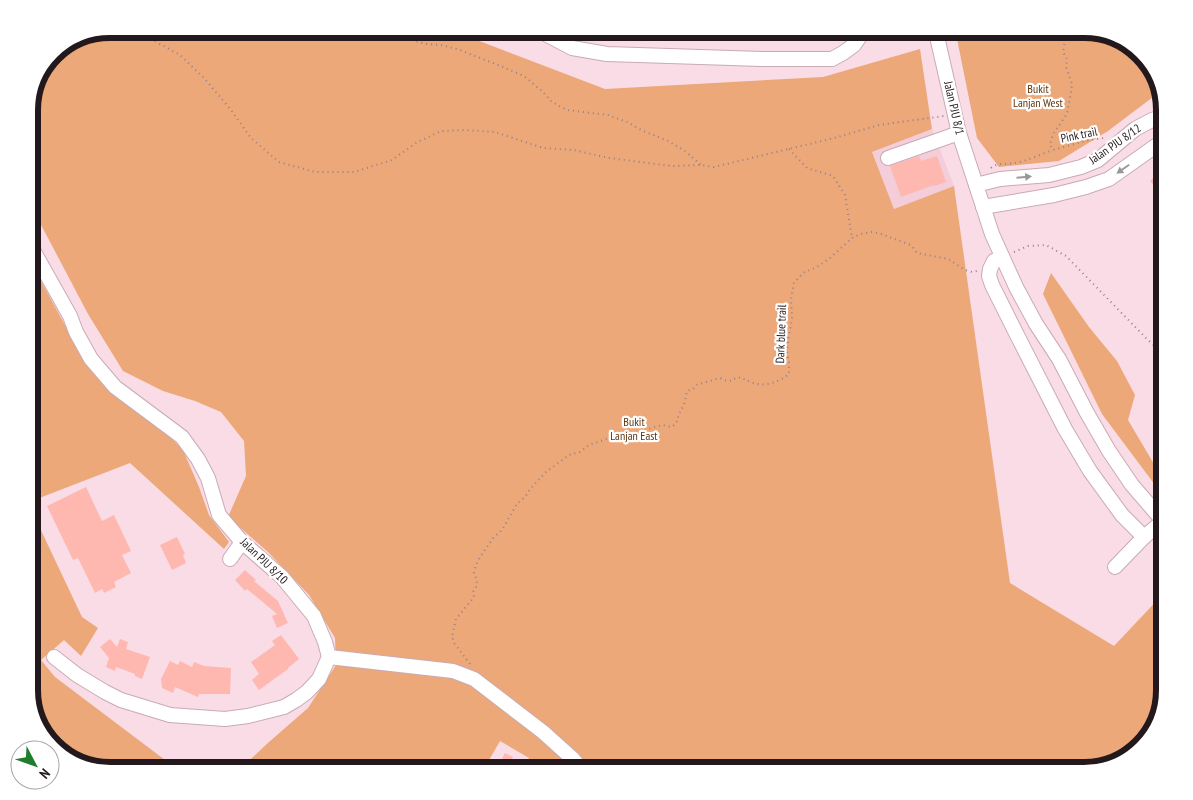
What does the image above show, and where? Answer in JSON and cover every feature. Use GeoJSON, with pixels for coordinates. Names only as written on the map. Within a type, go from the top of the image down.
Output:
{"type":"FeatureCollection","features":[{"type":"Feature","properties":{"kind":"street"},"geometry":{"type":"LineString","coordinates":[[553,38],[572,48],[607,54],[802,59],[832,59],[854,45],[859,38]]}},
{"type":"Feature","properties":{"kind":"street","name":"Jalan PJU 8/1"},"geometry":{"type":"LineString","coordinates":[[938,38],[959,133],[992,234],[1002,257],[1036,324],[1059,359],[1109,451],[1132,485],[1156,513]]}},
{"type":"Feature","properties":{"kind":"street","name":"Jalan PJU 8/12"},"geometry":{"type":"LineString","coordinates":[[976,185],[1000,179],[1049,175],[1081,167],[1098,160],[1135,129],[1156,119]]}},
{"type":"Feature","properties":{"kind":"street"},"geometry":{"type":"LineString","coordinates":[[888,158],[959,133]]}},
{"type":"Feature","properties":{"kind":"street","name":"Jalan PJU 8/12"},"geometry":{"type":"LineString","coordinates":[[983,207],[1054,195],[1086,187],[1108,179],[1156,145]]}},
{"type":"Feature","properties":{"kind":"street"},"geometry":{"type":"LineString","coordinates":[[1002,257],[994,261],[990,269],[989,276],[992,285],[1065,429],[1090,470],[1122,516],[1144,537]]}},
{"type":"Feature","properties":{"kind":"street","name":"Jalan PJU 8/10"},"geometry":{"type":"LineString","coordinates":[[38,259],[70,316],[90,359],[115,386],[182,437],[198,458],[208,478],[219,515],[242,542],[282,576],[314,616],[329,657]]}},
{"type":"Feature","properties":{"kind":"street"},"geometry":{"type":"LineString","coordinates":[[1115,567],[1144,537],[1156,528]]}},
{"type":"Feature","properties":{"kind":"street"},"geometry":{"type":"LineString","coordinates":[[230,559],[242,542]]}},
{"type":"Feature","properties":{"kind":"street"},"geometry":{"type":"LineString","coordinates":[[54,656],[77,675],[121,700],[170,715],[225,718],[248,716],[284,707],[296,700],[318,680],[329,657],[453,671],[474,679],[543,732],[575,762]]}},
{"type":"Feature","properties":{"kind":"path"},"geometry":{"type":"LineString","coordinates":[[149,38],[180,55],[204,78],[232,110],[251,138],[279,162],[315,172],[354,172],[392,160],[416,143],[441,131],[466,130],[495,132],[543,148],[574,150],[609,158],[672,166],[714,167],[879,125],[956,114]]}},
{"type":"Feature","properties":{"kind":"path"},"geometry":{"type":"LineString","coordinates":[[404,38],[460,50],[524,76],[552,102],[567,110],[608,116],[627,122],[685,151],[701,166]]}},
{"type":"Feature","properties":{"kind":"path","name":"Pink trail"},"geometry":{"type":"LineString","coordinates":[[1065,38],[1063,52],[1067,59],[1066,68],[1072,84],[1072,93],[1067,114],[1052,134],[1050,145],[1052,150],[1089,140],[1107,138],[1118,144]]}},
{"type":"Feature","properties":{"kind":"path"},"geometry":{"type":"LineString","coordinates":[[788,149],[807,168],[833,176],[845,195],[852,238],[872,232],[911,245],[917,253],[948,259],[965,270],[972,272],[990,269]]}},
{"type":"Feature","properties":{"kind":"path"},"geometry":{"type":"LineString","coordinates":[[976,185],[994,166],[1015,164],[1052,150]]}},
{"type":"Feature","properties":{"kind":"path","name":"Dark blue trail"},"geometry":{"type":"LineString","coordinates":[[474,679],[475,668],[469,664],[454,643],[452,636],[456,619],[474,596],[473,592],[477,580],[474,573],[480,557],[494,537],[502,530],[517,504],[551,468],[570,455],[580,452],[588,445],[662,425],[672,427],[678,420],[687,391],[693,389],[696,385],[720,378],[726,382],[732,381],[737,377],[754,384],[769,384],[782,380],[788,374],[789,362],[787,353],[792,317],[790,299],[794,283],[803,273],[817,267],[830,258],[852,238]]}},
{"type":"Feature","properties":{"kind":"path"},"geometry":{"type":"LineString","coordinates":[[1002,257],[1028,246],[1046,245],[1066,256],[1156,347]]}},
{"type":"Feature","properties":{"kind":"shaded area"},"geometry":{"type":"Polygon","coordinates":[[[932,129],[954,186],[894,209],[872,152],[932,129]]]}},
{"type":"Feature","properties":{"kind":"green space","name":"Bukit Lanjan East"},"geometry":{"type":"Polygon","coordinates":[[[472,38],[605,89],[823,77],[920,49],[932,129],[872,152],[894,209],[954,186],[1010,583],[1114,646],[1156,601],[1156,690],[1153,709],[1148,722],[1131,745],[1115,755],[1092,762],[527,762],[529,758],[500,741],[488,762],[248,762],[308,708],[336,665],[335,638],[309,595],[268,552],[228,517],[246,476],[244,441],[221,412],[163,391],[123,371],[88,314],[39,221],[38,105],[43,82],[59,59],[70,50],[82,43],[96,39],[472,38]]]}},
{"type":"Feature","properties":{"kind":"green space","name":"Bukit Lanjan West"},"geometry":{"type":"Polygon","coordinates":[[[957,38],[1092,38],[1102,40],[1123,50],[1141,66],[1153,91],[1154,96],[1108,131],[1059,161],[999,167],[977,138],[957,38]]]}},
{"type":"Feature","properties":{"kind":"green space"},"geometry":{"type":"Polygon","coordinates":[[[1051,273],[1089,327],[1117,361],[1135,395],[1128,420],[1156,467],[1156,486],[1102,414],[1043,294],[1051,273]]]}},
{"type":"Feature","properties":{"kind":"green space"},"geometry":{"type":"Polygon","coordinates":[[[38,276],[85,362],[114,392],[164,431],[183,450],[209,515],[229,542],[224,549],[130,463],[38,499],[38,276]]]}},
{"type":"Feature","properties":{"kind":"green space"},"geometry":{"type":"Polygon","coordinates":[[[38,524],[82,617],[98,628],[81,656],[64,640],[41,660],[55,677],[168,762],[101,762],[91,760],[70,750],[52,734],[47,726],[40,709],[38,695],[38,524]]]}},
{"type":"Feature","properties":{"kind":"building"},"geometry":{"type":"Polygon","coordinates":[[[919,156],[921,161],[937,156],[946,182],[901,197],[890,166],[919,156]]]}},
{"type":"Feature","properties":{"kind":"building"},"geometry":{"type":"Polygon","coordinates":[[[1156,175],[1156,188],[1150,181],[1156,175]]]}},
{"type":"Feature","properties":{"kind":"building"},"geometry":{"type":"Polygon","coordinates":[[[86,487],[102,521],[114,515],[131,551],[122,555],[131,573],[114,582],[116,587],[104,593],[102,589],[95,593],[78,558],[73,560],[47,506],[86,487]]]}},
{"type":"Feature","properties":{"kind":"building"},"geometry":{"type":"Polygon","coordinates":[[[177,537],[185,554],[183,555],[186,563],[172,570],[160,545],[177,537]]]}},
{"type":"Feature","properties":{"kind":"building"},"geometry":{"type":"Polygon","coordinates":[[[245,570],[256,580],[254,581],[278,601],[288,623],[277,628],[272,616],[277,614],[247,589],[245,591],[235,580],[245,570]]]}},
{"type":"Feature","properties":{"kind":"building"},"geometry":{"type":"Polygon","coordinates":[[[281,635],[299,659],[259,690],[252,680],[259,674],[251,662],[275,645],[272,641],[281,635]]]}},
{"type":"Feature","properties":{"kind":"building"},"geometry":{"type":"Polygon","coordinates":[[[110,639],[117,647],[120,639],[128,642],[126,649],[150,657],[142,679],[135,676],[135,674],[116,667],[115,671],[106,667],[109,658],[100,647],[110,639]]]}},
{"type":"Feature","properties":{"kind":"building"},"geometry":{"type":"Polygon","coordinates":[[[170,661],[178,665],[180,661],[192,667],[194,662],[204,666],[231,668],[230,694],[199,694],[198,697],[175,687],[173,693],[162,688],[161,679],[170,661]]]}},
{"type":"Feature","properties":{"kind":"building"},"geometry":{"type":"Polygon","coordinates":[[[505,753],[513,757],[510,762],[501,761],[505,753]]]}}]}
